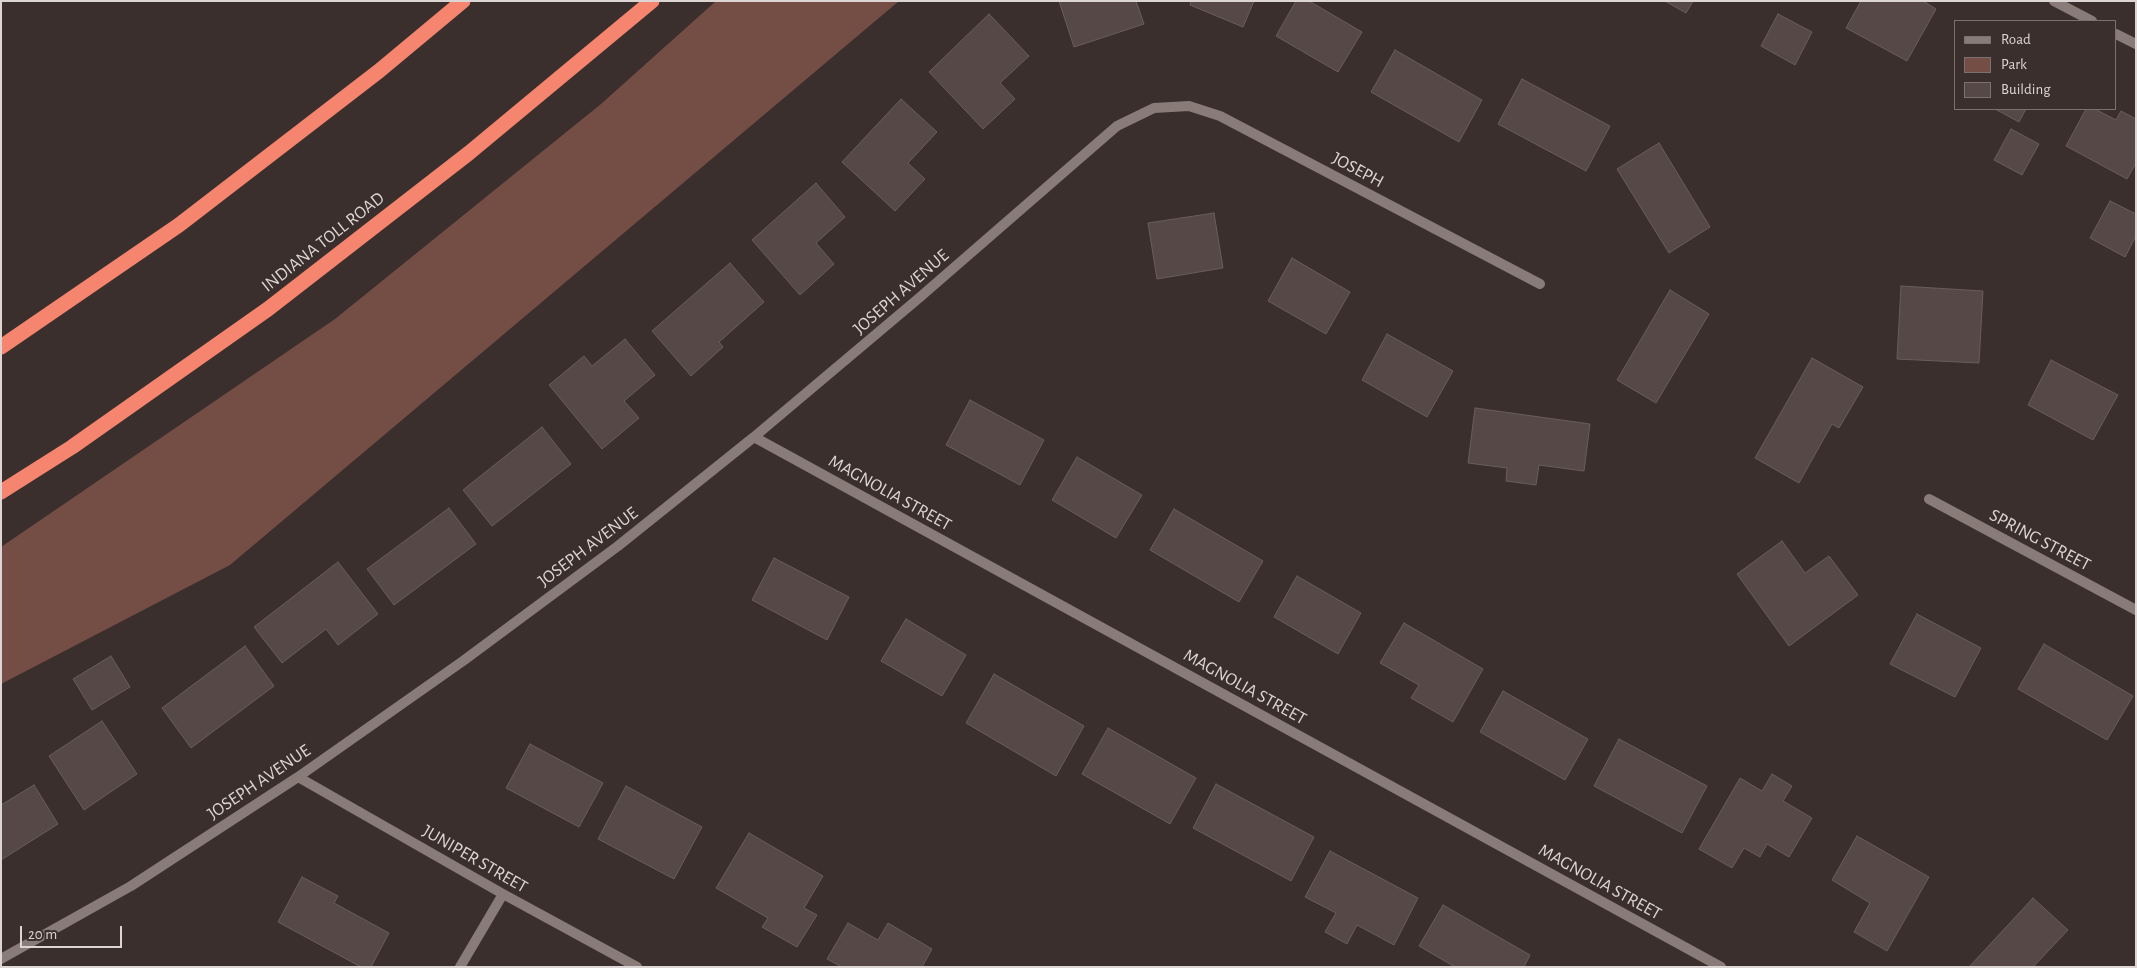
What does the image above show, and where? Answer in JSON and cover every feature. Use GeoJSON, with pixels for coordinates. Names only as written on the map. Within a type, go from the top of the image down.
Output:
{"type":"FeatureCollection","features":[{"type":"Feature","properties":{"kind":"highway"},"geometry":{"type":"LineString","coordinates":[[1,347],[179,226],[379,71],[463,1]]}},
{"type":"Feature","properties":{"kind":"highway","name":"INDIANA TOLL ROAD"},"geometry":{"type":"LineString","coordinates":[[1,492],[72,447],[268,309],[469,153],[652,1]]}},
{"type":"Feature","properties":{"kind":"street"},"geometry":{"type":"LineString","coordinates":[[2054,1],[2090,20]]}},
{"type":"Feature","properties":{"kind":"street"},"geometry":{"type":"LineString","coordinates":[[2117,34],[2136,44]]}},
{"type":"Feature","properties":{"kind":"street","name":"JOSEPH"},"geometry":{"type":"LineString","coordinates":[[1154,108],[1189,106],[1220,116],[1540,284]]}},
{"type":"Feature","properties":{"kind":"street","name":"JOSEPH AVENUE"},"geometry":{"type":"LineString","coordinates":[[1,959],[131,886],[298,776],[463,661],[610,552],[754,437],[919,298],[1117,126],[1154,108]]}},
{"type":"Feature","properties":{"kind":"street","name":"MAGNOLIA STREET"},"geometry":{"type":"LineString","coordinates":[[754,437],[1721,967]]}},
{"type":"Feature","properties":{"kind":"street","name":"SPRING STREET"},"geometry":{"type":"LineString","coordinates":[[1929,499],[2136,610]]}},
{"type":"Feature","properties":{"kind":"street","name":"JUNIPER STREET"},"geometry":{"type":"LineString","coordinates":[[298,776],[503,894],[637,967]]}},
{"type":"Feature","properties":{"kind":"street"},"geometry":{"type":"LineString","coordinates":[[460,967],[503,894]]}},
{"type":"Feature","properties":{"kind":"green space"},"geometry":{"type":"Polygon","coordinates":[[[716,1],[899,1],[230,565],[1,684],[1,547],[335,319],[601,104],[716,1]]]}},
{"type":"Feature","properties":{"kind":"building"},"geometry":{"type":"Polygon","coordinates":[[[1059,1],[1136,1],[1144,24],[1074,47],[1059,1]]]}},
{"type":"Feature","properties":{"kind":"building"},"geometry":{"type":"Polygon","coordinates":[[[1191,1],[1254,1],[1243,27],[1190,5],[1191,1]]]}},
{"type":"Feature","properties":{"kind":"building"},"geometry":{"type":"Polygon","coordinates":[[[1296,1],[1309,1],[1362,32],[1338,72],[1276,36],[1296,1]]]}},
{"type":"Feature","properties":{"kind":"building"},"geometry":{"type":"Polygon","coordinates":[[[1665,1],[1693,1],[1686,13],[1665,1]]]}},
{"type":"Feature","properties":{"kind":"building"},"geometry":{"type":"Polygon","coordinates":[[[1861,1],[1923,1],[1936,9],[1907,61],[1846,28],[1861,1]]]}},
{"type":"Feature","properties":{"kind":"building"},"geometry":{"type":"Polygon","coordinates":[[[989,14],[1029,56],[1000,83],[1015,99],[983,129],[929,72],[989,14]]]}},
{"type":"Feature","properties":{"kind":"building"},"geometry":{"type":"Polygon","coordinates":[[[1778,14],[1812,32],[1795,65],[1761,46],[1778,14]]]}},
{"type":"Feature","properties":{"kind":"building"},"geometry":{"type":"Polygon","coordinates":[[[1395,50],[1482,100],[1459,142],[1371,92],[1395,50]]]}},
{"type":"Feature","properties":{"kind":"building"},"geometry":{"type":"Polygon","coordinates":[[[1522,79],[1610,126],[1586,171],[1498,124],[1522,79]]]}},
{"type":"Feature","properties":{"kind":"building"},"geometry":{"type":"Polygon","coordinates":[[[901,99],[937,132],[908,163],[925,179],[895,211],[842,162],[901,99]]]}},
{"type":"Feature","properties":{"kind":"building"},"geometry":{"type":"Polygon","coordinates":[[[1997,110],[2025,110],[2019,122],[1997,110]]]}},
{"type":"Feature","properties":{"kind":"building"},"geometry":{"type":"Polygon","coordinates":[[[2085,110],[2097,110],[2116,120],[2121,111],[2136,119],[2136,163],[2127,179],[2066,146],[2085,110]]]}},
{"type":"Feature","properties":{"kind":"building"},"geometry":{"type":"Polygon","coordinates":[[[2011,129],[2039,144],[2022,175],[1994,160],[2011,129]]]}},
{"type":"Feature","properties":{"kind":"building"},"geometry":{"type":"Polygon","coordinates":[[[1659,143],[1710,227],[1669,253],[1617,169],[1659,143]]]}},
{"type":"Feature","properties":{"kind":"building"},"geometry":{"type":"Polygon","coordinates":[[[816,183],[845,217],[816,243],[834,264],[800,295],[752,240],[816,183]]]}},
{"type":"Feature","properties":{"kind":"building"},"geometry":{"type":"Polygon","coordinates":[[[2110,201],[2136,214],[2136,236],[2125,257],[2090,238],[2110,201]]]}},
{"type":"Feature","properties":{"kind":"building"},"geometry":{"type":"Polygon","coordinates":[[[1214,213],[1223,268],[1157,279],[1148,223],[1214,213]]]}},
{"type":"Feature","properties":{"kind":"building"},"geometry":{"type":"Polygon","coordinates":[[[1292,258],[1350,292],[1326,334],[1268,301],[1292,258]]]}},
{"type":"Feature","properties":{"kind":"building"},"geometry":{"type":"Polygon","coordinates":[[[730,263],[764,302],[719,342],[723,347],[691,376],[652,331],[730,263]]]}},
{"type":"Feature","properties":{"kind":"building"},"geometry":{"type":"Polygon","coordinates":[[[1901,286],[1983,291],[1979,363],[1897,359],[1901,286]]]}},
{"type":"Feature","properties":{"kind":"building"},"geometry":{"type":"Polygon","coordinates":[[[1670,290],[1709,314],[1656,403],[1617,380],[1670,290]]]}},
{"type":"Feature","properties":{"kind":"building"},"geometry":{"type":"Polygon","coordinates":[[[1387,334],[1453,371],[1427,417],[1362,380],[1387,334]]]}},
{"type":"Feature","properties":{"kind":"building"},"geometry":{"type":"Polygon","coordinates":[[[625,339],[655,375],[624,401],[639,418],[602,449],[549,385],[584,356],[592,366],[625,339]]]}},
{"type":"Feature","properties":{"kind":"building"},"geometry":{"type":"Polygon","coordinates":[[[1812,358],[1863,387],[1839,428],[1832,424],[1799,483],[1755,458],[1812,358]]]}},
{"type":"Feature","properties":{"kind":"building"},"geometry":{"type":"Polygon","coordinates":[[[2051,360],[2118,395],[2093,440],[2028,405],[2051,360]]]}},
{"type":"Feature","properties":{"kind":"building"},"geometry":{"type":"Polygon","coordinates":[[[970,400],[1044,440],[1020,485],[946,445],[970,400]]]}},
{"type":"Feature","properties":{"kind":"building"},"geometry":{"type":"Polygon","coordinates":[[[1475,408],[1590,424],[1584,471],[1539,465],[1536,485],[1506,481],[1507,468],[1468,463],[1475,408]]]}},
{"type":"Feature","properties":{"kind":"building"},"geometry":{"type":"Polygon","coordinates":[[[542,427],[571,464],[492,526],[463,490],[542,427]]]}},
{"type":"Feature","properties":{"kind":"building"},"geometry":{"type":"Polygon","coordinates":[[[1077,457],[1142,495],[1116,538],[1052,500],[1077,457]]]}},
{"type":"Feature","properties":{"kind":"building"},"geometry":{"type":"Polygon","coordinates":[[[449,508],[476,544],[394,605],[367,569],[449,508]]]}},
{"type":"Feature","properties":{"kind":"building"},"geometry":{"type":"Polygon","coordinates":[[[1174,509],[1263,561],[1239,602],[1150,550],[1174,509]]]}},
{"type":"Feature","properties":{"kind":"building"},"geometry":{"type":"Polygon","coordinates":[[[1782,541],[1805,573],[1829,556],[1858,595],[1789,646],[1737,574],[1782,541]]]}},
{"type":"Feature","properties":{"kind":"building"},"geometry":{"type":"Polygon","coordinates":[[[774,558],[849,597],[827,640],[752,600],[774,558]]]}},
{"type":"Feature","properties":{"kind":"building"},"geometry":{"type":"Polygon","coordinates":[[[338,562],[378,614],[338,645],[326,629],[282,663],[254,627],[338,562]]]}},
{"type":"Feature","properties":{"kind":"building"},"geometry":{"type":"Polygon","coordinates":[[[1297,576],[1361,613],[1338,654],[1274,617],[1297,576]]]}},
{"type":"Feature","properties":{"kind":"building"},"geometry":{"type":"Polygon","coordinates":[[[1917,614],[1981,648],[1955,697],[1890,664],[1917,614]]]}},
{"type":"Feature","properties":{"kind":"building"},"geometry":{"type":"Polygon","coordinates":[[[906,619],[966,655],[942,696],[881,661],[906,619]]]}},
{"type":"Feature","properties":{"kind":"building"},"geometry":{"type":"Polygon","coordinates":[[[1404,623],[1483,669],[1453,722],[1411,698],[1419,685],[1380,663],[1404,623]]]}},
{"type":"Feature","properties":{"kind":"building"},"geometry":{"type":"Polygon","coordinates":[[[2044,644],[2133,696],[2107,740],[2018,689],[2044,644]]]}},
{"type":"Feature","properties":{"kind":"building"},"geometry":{"type":"Polygon","coordinates":[[[245,646],[274,686],[191,748],[162,708],[245,646]]]}},
{"type":"Feature","properties":{"kind":"building"},"geometry":{"type":"Polygon","coordinates":[[[111,656],[130,687],[92,710],[73,679],[111,656]]]}},
{"type":"Feature","properties":{"kind":"building"},"geometry":{"type":"Polygon","coordinates":[[[994,674],[1084,726],[1056,776],[966,723],[994,674]]]}},
{"type":"Feature","properties":{"kind":"building"},"geometry":{"type":"Polygon","coordinates":[[[1503,691],[1588,739],[1565,780],[1480,732],[1503,691]]]}},
{"type":"Feature","properties":{"kind":"building"},"geometry":{"type":"Polygon","coordinates":[[[102,721],[137,774],[84,810],[49,756],[102,721]]]}},
{"type":"Feature","properties":{"kind":"building"},"geometry":{"type":"Polygon","coordinates":[[[1108,728],[1196,778],[1170,824],[1082,774],[1108,728]]]}},
{"type":"Feature","properties":{"kind":"building"},"geometry":{"type":"Polygon","coordinates":[[[1619,739],[1707,786],[1682,833],[1594,786],[1619,739]]]}},
{"type":"Feature","properties":{"kind":"building"},"geometry":{"type":"Polygon","coordinates":[[[530,744],[603,783],[579,827],[506,788],[530,744]]]}},
{"type":"Feature","properties":{"kind":"building"},"geometry":{"type":"Polygon","coordinates":[[[1772,774],[1792,786],[1783,801],[1812,818],[1789,857],[1767,844],[1760,857],[1744,848],[1732,868],[1699,849],[1740,778],[1762,791],[1772,774]]]}},
{"type":"Feature","properties":{"kind":"building"},"geometry":{"type":"Polygon","coordinates":[[[1216,784],[1314,837],[1291,881],[1193,828],[1216,784]]]}},
{"type":"Feature","properties":{"kind":"building"},"geometry":{"type":"Polygon","coordinates":[[[34,785],[58,824],[1,860],[1,805],[34,785]]]}},
{"type":"Feature","properties":{"kind":"building"},"geometry":{"type":"Polygon","coordinates":[[[626,786],[702,827],[674,879],[598,839],[626,786]]]}},
{"type":"Feature","properties":{"kind":"building"},"geometry":{"type":"Polygon","coordinates":[[[749,833],[823,876],[804,908],[817,915],[797,947],[762,927],[768,918],[716,888],[749,833]]]}},
{"type":"Feature","properties":{"kind":"building"},"geometry":{"type":"Polygon","coordinates":[[[1857,836],[1929,877],[1887,951],[1854,932],[1870,903],[1832,880],[1857,836]]]}},
{"type":"Feature","properties":{"kind":"building"},"geometry":{"type":"Polygon","coordinates":[[[1330,851],[1418,898],[1394,945],[1357,925],[1347,944],[1325,932],[1336,913],[1305,897],[1330,851]]]}},
{"type":"Feature","properties":{"kind":"building"},"geometry":{"type":"Polygon","coordinates":[[[302,877],[338,896],[334,903],[389,933],[371,967],[361,967],[278,922],[302,877]]]}},
{"type":"Feature","properties":{"kind":"building"},"geometry":{"type":"Polygon","coordinates":[[[2033,898],[2068,930],[2033,967],[1969,967],[2033,898]]]}},
{"type":"Feature","properties":{"kind":"building"},"geometry":{"type":"Polygon","coordinates":[[[1443,905],[1530,955],[1524,967],[1455,967],[1419,946],[1443,905]]]}},
{"type":"Feature","properties":{"kind":"building"},"geometry":{"type":"Polygon","coordinates":[[[848,923],[878,940],[888,923],[932,949],[922,967],[842,967],[827,959],[848,923]]]}}]}
